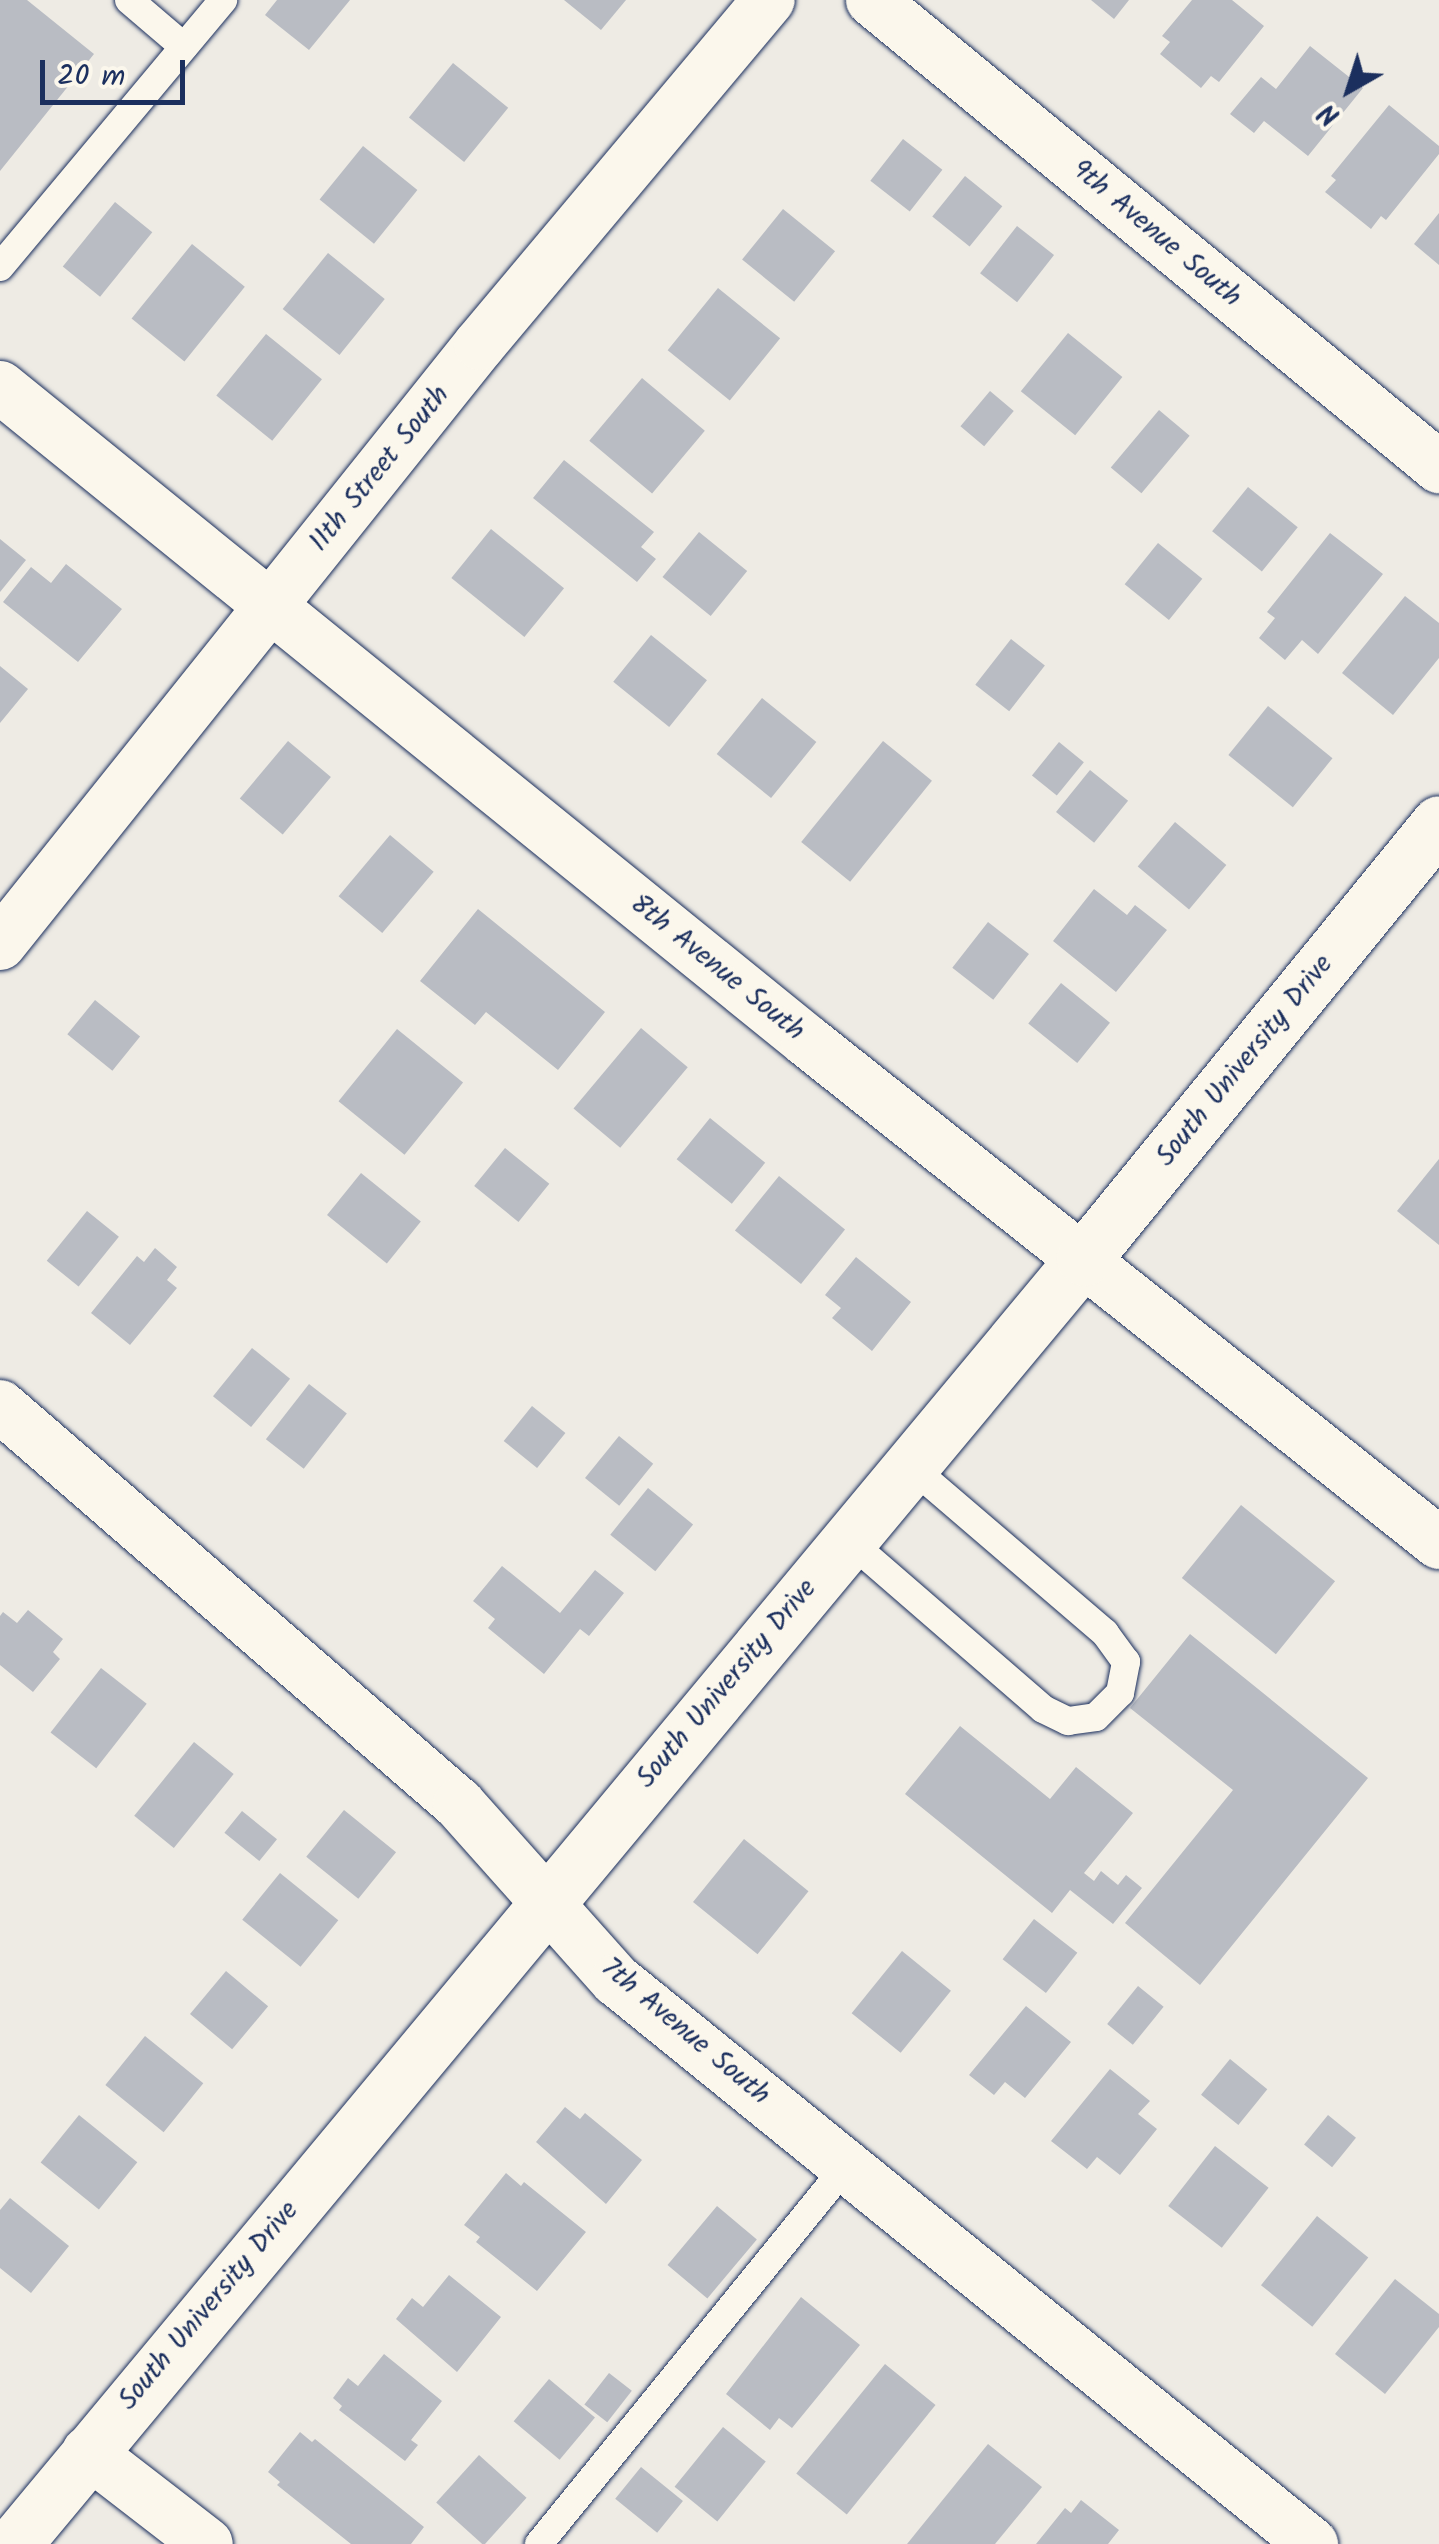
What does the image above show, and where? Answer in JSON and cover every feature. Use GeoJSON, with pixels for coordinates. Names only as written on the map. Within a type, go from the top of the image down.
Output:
{"type":"FeatureCollection","features":[{"type":"Feature","properties":{"kind":"main road","name":"South University Drive"},"geometry":{"type":"LineString","coordinates":[[14,2544],[1084,1258],[1439,823]]}},
{"type":"Feature","properties":{"kind":"street","name":"11th Street South"},"geometry":{"type":"LineString","coordinates":[[0,944],[480,344],[769,0]]}},
{"type":"Feature","properties":{"kind":"street","name":"9th Avenue South"},"geometry":{"type":"LineString","coordinates":[[872,0],[1439,468]]}},
{"type":"Feature","properties":{"kind":"street","name":"8th Avenue South"},"geometry":{"type":"LineString","coordinates":[[0,387],[806,1041],[1439,1542]]}},
{"type":"Feature","properties":{"kind":"street","name":"7th Avenue South"},"geometry":{"type":"LineString","coordinates":[[0,1406],[459,1804],[616,1980],[1312,2544]]}},
{"type":"Feature","properties":{"kind":"street"},"geometry":{"type":"LineString","coordinates":[[88,2452],[207,2544]]}},
{"type":"Feature","properties":{"kind":"lane"},"geometry":{"type":"LineString","coordinates":[[129,0],[184,47]]}},
{"type":"Feature","properties":{"kind":"lane"},"geometry":{"type":"LineString","coordinates":[[0,267],[223,0]]}},
{"type":"Feature","properties":{"kind":"lane"},"geometry":{"type":"LineString","coordinates":[[847,1539],[1043,1709],[1068,1722],[1096,1717],[1120,1693],[1126,1662],[1105,1633],[910,1465]]}},
{"type":"Feature","properties":{"kind":"lane"},"geometry":{"type":"LineString","coordinates":[[538,2544],[846,2166]]}},
{"type":"Feature","properties":{"kind":"building"},"geometry":{"type":"Polygon","coordinates":[[[0,0],[27,0],[94,54],[0,171],[0,0]]]}},
{"type":"Feature","properties":{"kind":"building"},"geometry":{"type":"Polygon","coordinates":[[[277,0],[350,0],[309,50],[265,15],[277,0]]]}},
{"type":"Feature","properties":{"kind":"building"},"geometry":{"type":"Polygon","coordinates":[[[564,0],[626,0],[601,30],[564,0]]]}},
{"type":"Feature","properties":{"kind":"building"},"geometry":{"type":"Polygon","coordinates":[[[1091,0],[1129,0],[1114,19],[1091,0]]]}},
{"type":"Feature","properties":{"kind":"building"},"geometry":{"type":"Polygon","coordinates":[[[1192,0],[1232,0],[1264,26],[1219,82],[1211,76],[1201,88],[1160,54],[1170,42],[1162,36],[1192,0]]]}},
{"type":"Feature","properties":{"kind":"building"},"geometry":{"type":"Polygon","coordinates":[[[1310,46],[1363,88],[1308,156],[1264,121],[1254,133],[1230,114],[1261,77],[1276,89],[1310,46]]]}},
{"type":"Feature","properties":{"kind":"building"},"geometry":{"type":"Polygon","coordinates":[[[453,63],[508,108],[464,162],[409,117],[453,63]]]}},
{"type":"Feature","properties":{"kind":"building"},"geometry":{"type":"Polygon","coordinates":[[[1389,105],[1439,146],[1439,154],[1386,220],[1381,216],[1371,229],[1325,192],[1336,180],[1331,176],[1389,105]]]}},
{"type":"Feature","properties":{"kind":"building"},"geometry":{"type":"Polygon","coordinates":[[[903,139],[942,170],[910,212],[870,181],[903,139]]]}},
{"type":"Feature","properties":{"kind":"building"},"geometry":{"type":"Polygon","coordinates":[[[363,146],[417,190],[374,244],[320,200],[363,146]]]}},
{"type":"Feature","properties":{"kind":"building"},"geometry":{"type":"Polygon","coordinates":[[[965,176],[1002,206],[970,247],[932,216],[965,176]]]}},
{"type":"Feature","properties":{"kind":"building"},"geometry":{"type":"Polygon","coordinates":[[[115,202],[152,232],[100,297],[63,267],[115,202]]]}},
{"type":"Feature","properties":{"kind":"building"},"geometry":{"type":"Polygon","coordinates":[[[783,209],[835,251],[794,302],[742,260],[783,209]]]}},
{"type":"Feature","properties":{"kind":"building"},"geometry":{"type":"Polygon","coordinates":[[[1439,213],[1439,265],[1414,244],[1439,213]]]}},
{"type":"Feature","properties":{"kind":"building"},"geometry":{"type":"Polygon","coordinates":[[[1017,226],[1054,255],[1017,302],[980,273],[1017,226]]]}},
{"type":"Feature","properties":{"kind":"building"},"geometry":{"type":"Polygon","coordinates":[[[192,244],[245,287],[184,361],[132,319],[192,244]]]}},
{"type":"Feature","properties":{"kind":"building"},"geometry":{"type":"Polygon","coordinates":[[[328,253],[385,299],[339,355],[283,309],[328,253]]]}},
{"type":"Feature","properties":{"kind":"building"},"geometry":{"type":"Polygon","coordinates":[[[718,288],[780,338],[730,401],[668,350],[718,288]]]}},
{"type":"Feature","properties":{"kind":"building"},"geometry":{"type":"Polygon","coordinates":[[[1068,333],[1122,377],[1075,435],[1021,391],[1068,333]]]}},
{"type":"Feature","properties":{"kind":"building"},"geometry":{"type":"Polygon","coordinates":[[[266,334],[322,379],[272,441],[216,395],[266,334]]]}},
{"type":"Feature","properties":{"kind":"building"},"geometry":{"type":"Polygon","coordinates":[[[642,378],[705,431],[652,494],[589,441],[642,378]]]}},
{"type":"Feature","properties":{"kind":"building"},"geometry":{"type":"Polygon","coordinates":[[[990,391],[1014,411],[984,446],[960,426],[990,391]]]}},
{"type":"Feature","properties":{"kind":"building"},"geometry":{"type":"Polygon","coordinates":[[[1159,410],[1190,436],[1141,493],[1111,467],[1159,410]]]}},
{"type":"Feature","properties":{"kind":"building"},"geometry":{"type":"Polygon","coordinates":[[[564,460],[654,532],[641,547],[656,559],[637,582],[533,498],[564,460]]]}},
{"type":"Feature","properties":{"kind":"building"},"geometry":{"type":"Polygon","coordinates":[[[1248,487],[1298,527],[1262,572],[1212,531],[1248,487]]]}},
{"type":"Feature","properties":{"kind":"building"},"geometry":{"type":"Polygon","coordinates":[[[491,529],[564,588],[524,637],[451,578],[491,529]]]}},
{"type":"Feature","properties":{"kind":"building"},"geometry":{"type":"Polygon","coordinates":[[[699,532],[747,571],[711,616],[662,577],[699,532]]]}},
{"type":"Feature","properties":{"kind":"building"},"geometry":{"type":"Polygon","coordinates":[[[1330,533],[1383,574],[1318,654],[1302,640],[1285,660],[1259,638],[1275,618],[1267,612],[1330,533]]]}},
{"type":"Feature","properties":{"kind":"building"},"geometry":{"type":"Polygon","coordinates":[[[0,539],[26,560],[0,592],[0,539]]]}},
{"type":"Feature","properties":{"kind":"building"},"geometry":{"type":"Polygon","coordinates":[[[1158,543],[1202,579],[1169,620],[1125,584],[1158,543]]]}},
{"type":"Feature","properties":{"kind":"building"},"geometry":{"type":"Polygon","coordinates":[[[66,564],[122,609],[78,662],[3,602],[31,567],[51,583],[66,564]]]}},
{"type":"Feature","properties":{"kind":"building"},"geometry":{"type":"Polygon","coordinates":[[[1405,596],[1439,623],[1439,658],[1393,715],[1342,673],[1405,596]]]}},
{"type":"Feature","properties":{"kind":"building"},"geometry":{"type":"Polygon","coordinates":[[[651,635],[707,680],[669,727],[613,682],[651,635]]]}},
{"type":"Feature","properties":{"kind":"building"},"geometry":{"type":"Polygon","coordinates":[[[1011,639],[1045,665],[1009,711],[975,685],[1011,639]]]}},
{"type":"Feature","properties":{"kind":"building"},"geometry":{"type":"Polygon","coordinates":[[[0,666],[28,689],[0,723],[0,666]]]}},
{"type":"Feature","properties":{"kind":"building"},"geometry":{"type":"Polygon","coordinates":[[[762,698],[816,742],[771,798],[717,754],[762,698]]]}},
{"type":"Feature","properties":{"kind":"building"},"geometry":{"type":"Polygon","coordinates":[[[1268,706],[1333,758],[1293,807],[1228,755],[1268,706]]]}},
{"type":"Feature","properties":{"kind":"building"},"geometry":{"type":"Polygon","coordinates":[[[288,741],[331,777],[283,834],[240,798],[288,741]]]}},
{"type":"Feature","properties":{"kind":"building"},"geometry":{"type":"Polygon","coordinates":[[[883,741],[932,781],[850,882],[801,842],[883,741]]]}},
{"type":"Feature","properties":{"kind":"building"},"geometry":{"type":"Polygon","coordinates":[[[1059,742],[1084,762],[1057,796],[1032,775],[1059,742]]]}},
{"type":"Feature","properties":{"kind":"building"},"geometry":{"type":"Polygon","coordinates":[[[1090,770],[1128,801],[1094,843],[1056,812],[1090,770]]]}},
{"type":"Feature","properties":{"kind":"building"},"geometry":{"type":"Polygon","coordinates":[[[1175,822],[1226,865],[1189,909],[1138,866],[1175,822]]]}},
{"type":"Feature","properties":{"kind":"building"},"geometry":{"type":"Polygon","coordinates":[[[390,835],[434,872],[382,933],[339,896],[390,835]]]}},
{"type":"Feature","properties":{"kind":"building"},"geometry":{"type":"Polygon","coordinates":[[[1094,889],[1127,915],[1135,905],[1167,930],[1116,992],[1053,941],[1094,889]]]}},
{"type":"Feature","properties":{"kind":"building"},"geometry":{"type":"Polygon","coordinates":[[[478,909],[605,1012],[558,1070],[486,1012],[475,1025],[420,981],[478,909]]]}},
{"type":"Feature","properties":{"kind":"building"},"geometry":{"type":"Polygon","coordinates":[[[988,922],[1029,954],[993,1000],[952,968],[988,922]]]}},
{"type":"Feature","properties":{"kind":"building"},"geometry":{"type":"Polygon","coordinates":[[[1061,983],[1110,1023],[1077,1063],[1028,1023],[1061,983]]]}},
{"type":"Feature","properties":{"kind":"building"},"geometry":{"type":"Polygon","coordinates":[[[95,1000],[140,1037],[112,1071],[67,1034],[95,1000]]]}},
{"type":"Feature","properties":{"kind":"building"},"geometry":{"type":"Polygon","coordinates":[[[641,1028],[688,1067],[620,1148],[574,1108],[641,1028]]]}},
{"type":"Feature","properties":{"kind":"building"},"geometry":{"type":"Polygon","coordinates":[[[397,1029],[463,1082],[405,1155],[338,1101],[397,1029]]]}},
{"type":"Feature","properties":{"kind":"building"},"geometry":{"type":"Polygon","coordinates":[[[710,1118],[765,1163],[732,1204],[677,1159],[710,1118]]]}},
{"type":"Feature","properties":{"kind":"building"},"geometry":{"type":"Polygon","coordinates":[[[505,1148],[549,1184],[518,1222],[474,1186],[505,1148]]]}},
{"type":"Feature","properties":{"kind":"building"},"geometry":{"type":"Polygon","coordinates":[[[1439,1159],[1439,1245],[1397,1211],[1439,1159]]]}},
{"type":"Feature","properties":{"kind":"building"},"geometry":{"type":"Polygon","coordinates":[[[361,1173],[421,1221],[387,1263],[327,1215],[361,1173]]]}},
{"type":"Feature","properties":{"kind":"building"},"geometry":{"type":"Polygon","coordinates":[[[779,1176],[845,1229],[801,1284],[735,1230],[779,1176]]]}},
{"type":"Feature","properties":{"kind":"building"},"geometry":{"type":"Polygon","coordinates":[[[87,1211],[119,1237],[79,1287],[47,1261],[87,1211]]]}},
{"type":"Feature","properties":{"kind":"building"},"geometry":{"type":"Polygon","coordinates":[[[155,1248],[177,1267],[167,1280],[177,1288],[130,1345],[91,1313],[137,1256],[144,1262],[155,1248]]]}},
{"type":"Feature","properties":{"kind":"building"},"geometry":{"type":"Polygon","coordinates":[[[856,1257],[911,1302],[872,1351],[832,1318],[841,1308],[825,1295],[856,1257]]]}},
{"type":"Feature","properties":{"kind":"building"},"geometry":{"type":"Polygon","coordinates":[[[252,1348],[290,1379],[251,1427],[213,1396],[252,1348]]]}},
{"type":"Feature","properties":{"kind":"building"},"geometry":{"type":"Polygon","coordinates":[[[309,1384],[347,1414],[304,1469],[266,1439],[309,1384]]]}},
{"type":"Feature","properties":{"kind":"building"},"geometry":{"type":"Polygon","coordinates":[[[532,1406],[565,1433],[537,1468],[504,1441],[532,1406]]]}},
{"type":"Feature","properties":{"kind":"building"},"geometry":{"type":"Polygon","coordinates":[[[619,1436],[653,1464],[619,1506],[585,1478],[619,1436]]]}},
{"type":"Feature","properties":{"kind":"building"},"geometry":{"type":"Polygon","coordinates":[[[648,1488],[693,1525],[655,1571],[610,1535],[648,1488]]]}},
{"type":"Feature","properties":{"kind":"building"},"geometry":{"type":"Polygon","coordinates":[[[1241,1505],[1335,1581],[1276,1654],[1182,1578],[1241,1505]]]}},
{"type":"Feature","properties":{"kind":"building"},"geometry":{"type":"Polygon","coordinates":[[[502,1566],[560,1613],[595,1570],[624,1593],[589,1636],[580,1629],[544,1674],[488,1628],[495,1619],[473,1601],[502,1566]]]}},
{"type":"Feature","properties":{"kind":"building"},"geometry":{"type":"Polygon","coordinates":[[[28,1610],[63,1639],[53,1652],[60,1659],[33,1692],[0,1665],[0,1616],[3,1612],[17,1623],[28,1610]]]}},
{"type":"Feature","properties":{"kind":"building"},"geometry":{"type":"Polygon","coordinates":[[[1190,1634],[1368,1778],[1200,1985],[1125,1923],[1233,1790],[1130,1708],[1190,1634]]]}},
{"type":"Feature","properties":{"kind":"building"},"geometry":{"type":"Polygon","coordinates":[[[101,1668],[147,1704],[96,1768],[51,1733],[101,1668]]]}},
{"type":"Feature","properties":{"kind":"building"},"geometry":{"type":"Polygon","coordinates":[[[960,1726],[1050,1799],[1076,1767],[1133,1813],[1084,1873],[1094,1881],[1101,1871],[1118,1885],[1126,1875],[1142,1888],[1113,1924],[1070,1890],[1052,1913],[905,1794],[960,1726]]]}},
{"type":"Feature","properties":{"kind":"building"},"geometry":{"type":"Polygon","coordinates":[[[194,1742],[234,1774],[174,1848],[134,1816],[194,1742]]]}},
{"type":"Feature","properties":{"kind":"building"},"geometry":{"type":"Polygon","coordinates":[[[344,1810],[396,1852],[358,1899],[306,1857],[344,1810]]]}},
{"type":"Feature","properties":{"kind":"building"},"geometry":{"type":"Polygon","coordinates":[[[242,1811],[277,1839],[259,1861],[224,1833],[242,1811]]]}},
{"type":"Feature","properties":{"kind":"building"},"geometry":{"type":"Polygon","coordinates":[[[744,1839],[809,1891],[758,1954],[693,1902],[744,1839]]]}},
{"type":"Feature","properties":{"kind":"building"},"geometry":{"type":"Polygon","coordinates":[[[280,1873],[338,1920],[301,1967],[242,1920],[280,1873]]]}},
{"type":"Feature","properties":{"kind":"building"},"geometry":{"type":"Polygon","coordinates":[[[1034,1919],[1077,1953],[1046,1993],[1003,1959],[1034,1919]]]}},
{"type":"Feature","properties":{"kind":"building"},"geometry":{"type":"Polygon","coordinates":[[[902,1951],[951,1991],[901,2053],[852,2013],[902,1951]]]}},
{"type":"Feature","properties":{"kind":"building"},"geometry":{"type":"Polygon","coordinates":[[[226,1971],[268,2006],[232,2049],[190,2014],[226,1971]]]}},
{"type":"Feature","properties":{"kind":"building"},"geometry":{"type":"Polygon","coordinates":[[[1138,1986],[1164,2007],[1133,2045],[1107,2024],[1138,1986]]]}},
{"type":"Feature","properties":{"kind":"building"},"geometry":{"type":"Polygon","coordinates":[[[1026,2006],[1071,2042],[1025,2098],[1005,2082],[994,2095],[969,2075],[1026,2006]]]}},
{"type":"Feature","properties":{"kind":"building"},"geometry":{"type":"Polygon","coordinates":[[[145,2036],[203,2083],[164,2132],[105,2085],[145,2036]]]}},
{"type":"Feature","properties":{"kind":"building"},"geometry":{"type":"Polygon","coordinates":[[[1230,2059],[1267,2089],[1238,2125],[1201,2095],[1230,2059]]]}},
{"type":"Feature","properties":{"kind":"building"},"geometry":{"type":"Polygon","coordinates":[[[1110,2069],[1150,2101],[1138,2114],[1157,2129],[1120,2175],[1097,2157],[1087,2169],[1051,2141],[1110,2069]]]}},
{"type":"Feature","properties":{"kind":"building"},"geometry":{"type":"Polygon","coordinates":[[[565,2107],[580,2119],[585,2113],[642,2160],[606,2204],[536,2142],[565,2107]]]}},
{"type":"Feature","properties":{"kind":"building"},"geometry":{"type":"Polygon","coordinates":[[[79,2115],[137,2162],[99,2210],[41,2162],[79,2115]]]}},
{"type":"Feature","properties":{"kind":"building"},"geometry":{"type":"Polygon","coordinates":[[[1328,2115],[1356,2138],[1332,2167],[1304,2145],[1328,2115]]]}},
{"type":"Feature","properties":{"kind":"building"},"geometry":{"type":"Polygon","coordinates":[[[1215,2146],[1269,2188],[1222,2248],[1168,2206],[1215,2146]]]}},
{"type":"Feature","properties":{"kind":"building"},"geometry":{"type":"Polygon","coordinates":[[[506,2173],[521,2186],[524,2182],[586,2232],[537,2291],[476,2242],[480,2237],[464,2225],[506,2173]]]}},
{"type":"Feature","properties":{"kind":"building"},"geometry":{"type":"Polygon","coordinates":[[[10,2198],[69,2246],[31,2293],[0,2268],[0,2210],[10,2198]]]}},
{"type":"Feature","properties":{"kind":"building"},"geometry":{"type":"Polygon","coordinates":[[[717,2206],[757,2239],[707,2298],[668,2265],[717,2206]]]}},
{"type":"Feature","properties":{"kind":"building"},"geometry":{"type":"Polygon","coordinates":[[[1317,2216],[1368,2258],[1312,2327],[1261,2285],[1317,2216]]]}},
{"type":"Feature","properties":{"kind":"building"},"geometry":{"type":"Polygon","coordinates":[[[449,2275],[501,2317],[457,2372],[396,2319],[412,2298],[423,2307],[449,2275]]]}},
{"type":"Feature","properties":{"kind":"building"},"geometry":{"type":"Polygon","coordinates":[[[1395,2279],[1439,2314],[1439,2327],[1385,2394],[1335,2354],[1395,2279]]]}},
{"type":"Feature","properties":{"kind":"building"},"geometry":{"type":"Polygon","coordinates":[[[801,2297],[860,2345],[792,2428],[779,2418],[770,2430],[726,2394],[801,2297]]]}},
{"type":"Feature","properties":{"kind":"building"},"geometry":{"type":"Polygon","coordinates":[[[384,2354],[442,2401],[411,2440],[418,2445],[405,2461],[339,2410],[342,2406],[333,2398],[348,2378],[358,2386],[384,2354]]]}},
{"type":"Feature","properties":{"kind":"building"},"geometry":{"type":"Polygon","coordinates":[[[885,2364],[936,2405],[847,2514],[796,2474],[885,2364]]]}},
{"type":"Feature","properties":{"kind":"building"},"geometry":{"type":"Polygon","coordinates":[[[609,2373],[632,2391],[607,2422],[584,2405],[609,2373]]]}},
{"type":"Feature","properties":{"kind":"building"},"geometry":{"type":"Polygon","coordinates":[[[549,2379],[595,2418],[560,2460],[514,2421],[549,2379]]]}},
{"type":"Feature","properties":{"kind":"building"},"geometry":{"type":"Polygon","coordinates":[[[723,2427],[766,2462],[717,2521],[675,2487],[723,2427]]]}},
{"type":"Feature","properties":{"kind":"building"},"geometry":{"type":"Polygon","coordinates":[[[300,2432],[312,2442],[315,2439],[424,2527],[411,2544],[351,2544],[277,2485],[280,2482],[268,2472],[300,2432]]]}},
{"type":"Feature","properties":{"kind":"building"},"geometry":{"type":"Polygon","coordinates":[[[988,2444],[1042,2487],[995,2544],[907,2544],[988,2444]]]}},
{"type":"Feature","properties":{"kind":"building"},"geometry":{"type":"Polygon","coordinates":[[[479,2455],[527,2498],[485,2544],[436,2503],[479,2455]]]}},
{"type":"Feature","properties":{"kind":"building"},"geometry":{"type":"Polygon","coordinates":[[[641,2467],[683,2501],[657,2533],[615,2499],[641,2467]]]}},
{"type":"Feature","properties":{"kind":"building"},"geometry":{"type":"Polygon","coordinates":[[[1081,2500],[1119,2530],[1108,2544],[1036,2544],[1065,2508],[1071,2513],[1081,2500]]]}}]}
